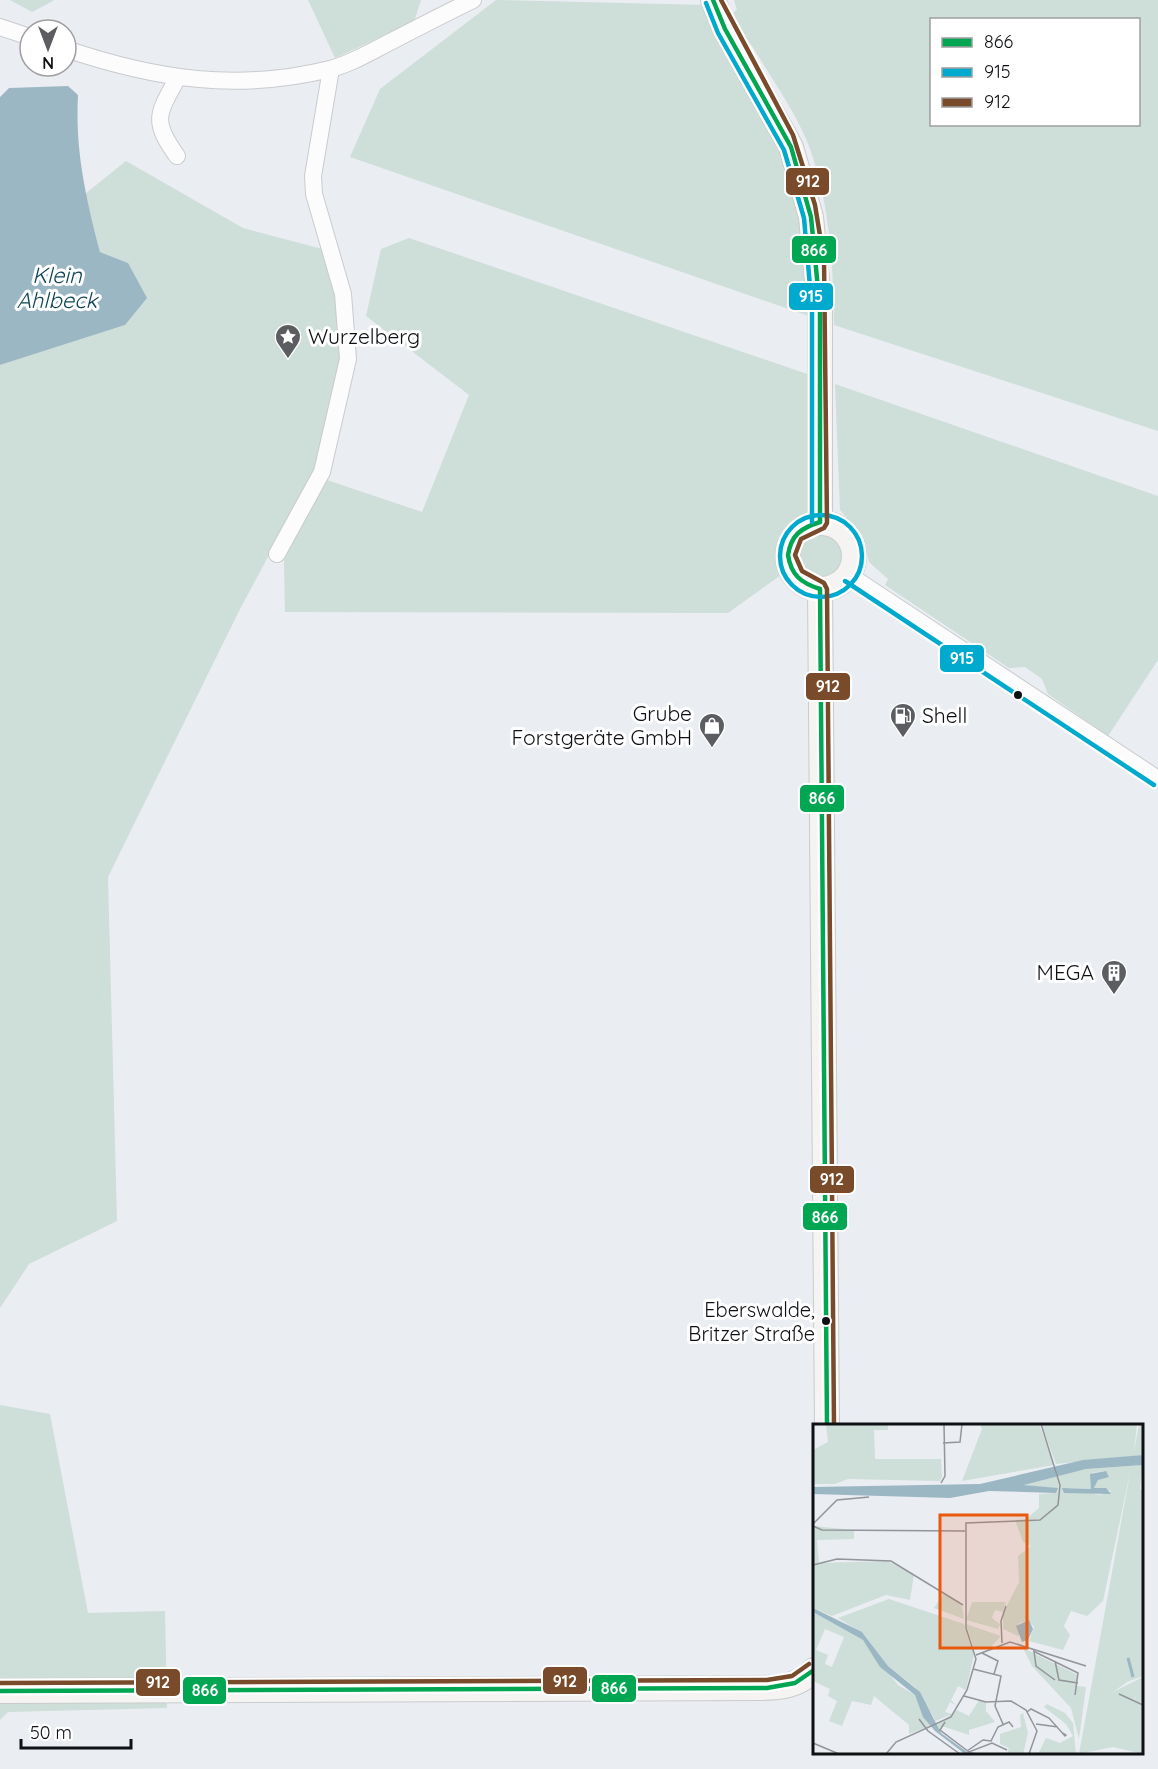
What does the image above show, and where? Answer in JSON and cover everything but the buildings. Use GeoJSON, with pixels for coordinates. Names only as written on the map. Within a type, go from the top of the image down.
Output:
{"type":"FeatureCollection","features":[{"type":"Feature","properties":{"kind":"main road"},"geometry":{"type":"LineString","coordinates":[[713,0],[725,29],[778,120],[791,147],[811,217],[820,309],[820,522]]}},
{"type":"Feature","properties":{"kind":"main road"},"geometry":{"type":"LineString","coordinates":[[820,522],[831,524],[848,535],[855,555],[849,575],[837,586],[820,589],[800,582],[792,573],[788,558],[788,549],[796,533],[820,522]]}},
{"type":"Feature","properties":{"kind":"main road"},"geometry":{"type":"LineString","coordinates":[[820,589],[827,1424]]}},
{"type":"Feature","properties":{"kind":"main road"},"geometry":{"type":"LineString","coordinates":[[0,1691],[781,1688],[803,1682],[813,1671]]}},
{"type":"Feature","properties":{"kind":"street"},"geometry":{"type":"LineString","coordinates":[[78,53],[120,67],[178,77],[223,83],[248,82],[331,69],[473,0]]}},
{"type":"Feature","properties":{"kind":"street"},"geometry":{"type":"LineString","coordinates":[[0,27],[18,33]]}},
{"type":"Feature","properties":{"kind":"street"},"geometry":{"type":"LineString","coordinates":[[277,554],[321,472],[348,359],[343,294],[314,194],[313,176],[331,69]]}},
{"type":"Feature","properties":{"kind":"street"},"geometry":{"type":"LineString","coordinates":[[177,156],[162,136],[159,112],[178,77]]}},
{"type":"Feature","properties":{"kind":"street"},"geometry":{"type":"LineString","coordinates":[[849,575],[1158,779]]}},
{"type":"Feature","properties":{"kind":"shaded area"},"geometry":{"type":"Polygon","coordinates":[[[10,0],[53,0],[53,1],[32,12],[10,0]]]}},
{"type":"Feature","properties":{"kind":"shaded area"},"geometry":{"type":"Polygon","coordinates":[[[308,0],[421,0],[414,22],[335,58],[308,0]]]}},
{"type":"Feature","properties":{"kind":"shaded area"},"geometry":{"type":"Polygon","coordinates":[[[496,0],[706,5],[796,185],[812,317],[350,157],[380,89],[496,0]]]}},
{"type":"Feature","properties":{"kind":"shaded area"},"geometry":{"type":"Polygon","coordinates":[[[734,0],[1158,0],[1158,431],[834,325],[829,231],[815,163],[795,116],[752,46],[743,36],[732,13],[737,10],[734,0]]]}},
{"type":"Feature","properties":{"kind":"shaded area"},"geometry":{"type":"Polygon","coordinates":[[[126,161],[243,228],[326,250],[337,297],[340,356],[314,471],[239,611],[108,877],[117,1221],[29,1264],[0,1308],[0,365],[125,325],[128,263],[100,252],[85,194],[126,161]]]}},
{"type":"Feature","properties":{"kind":"shaded area"},"geometry":{"type":"Polygon","coordinates":[[[409,238],[813,376],[809,509],[785,543],[781,575],[728,613],[285,612],[284,560],[324,479],[422,512],[469,395],[366,316],[381,249],[409,238]]]}},
{"type":"Feature","properties":{"kind":"shaded area"},"geometry":{"type":"Polygon","coordinates":[[[835,384],[1158,496],[1158,660],[1108,736],[1048,694],[1042,679],[1025,667],[1009,668],[885,585],[888,579],[869,562],[862,534],[840,510],[835,384]]]}},
{"type":"Feature","properties":{"kind":"shaded area"},"geometry":{"type":"Polygon","coordinates":[[[822,533],[838,540],[845,556],[838,572],[822,579],[806,572],[799,556],[806,540],[822,533]]]}},
{"type":"Feature","properties":{"kind":"shaded area"},"geometry":{"type":"Polygon","coordinates":[[[0,1405],[50,1414],[88,1613],[165,1611],[167,1708],[8,1712],[0,1720],[0,1405]]]}},
{"type":"Feature","properties":{"kind":"water","name":"Klein Ahlbeck"},"geometry":{"type":"Polygon","coordinates":[[[68,86],[78,95],[80,155],[90,213],[100,252],[128,263],[147,298],[125,325],[0,365],[0,97],[9,88],[68,86]]]}},
{"type":"Feature","properties":{"kind":"transit line","name":"866"},"geometry":{"type":"LineString","coordinates":[[713,0],[725,29],[791,147],[811,217],[820,309],[820,522]]}},
{"type":"Feature","properties":{"kind":"transit line","name":"912"},"geometry":{"type":"LineString","coordinates":[[721,0],[793,135],[815,205],[824,260],[827,523],[824,528],[801,539],[795,555],[802,571],[824,583],[827,589],[834,1424]]}},
{"type":"Feature","properties":{"kind":"transit line","name":"915"},"geometry":{"type":"LineString","coordinates":[[706,3],[718,33],[784,150],[804,218],[812,309],[812,522]]}},
{"type":"Feature","properties":{"kind":"transit line","name":"915"},"geometry":{"type":"LineString","coordinates":[[821,515],[837,518],[850,527],[859,540],[862,556],[859,572],[850,585],[837,594],[821,597],[805,594],[792,585],[783,572],[780,556],[783,540],[792,527],[805,518],[821,515]]}},
{"type":"Feature","properties":{"kind":"transit line","name":"866"},"geometry":{"type":"LineString","coordinates":[[820,522],[807,527],[794,537],[788,555],[794,573],[807,584],[820,589]]}},
{"type":"Feature","properties":{"kind":"transit line","name":"915"},"geometry":{"type":"LineString","coordinates":[[845,581],[1154,785]]}},
{"type":"Feature","properties":{"kind":"transit line","name":"866"},"geometry":{"type":"LineString","coordinates":[[820,589],[827,1424]]}},
{"type":"Feature","properties":{"kind":"transit line","name":"912"},"geometry":{"type":"LineString","coordinates":[[0,1683],[767,1680],[792,1676],[809,1664]]}},
{"type":"Feature","properties":{"kind":"transit line","name":"866"},"geometry":{"type":"LineString","coordinates":[[0,1691],[767,1688],[795,1683],[813,1671]]}},
{"type":"Feature","properties":{"kind":"place","name":"Wurzelberg"},"geometry":{"type":"Point","coordinates":[288,360]}},
{"type":"Feature","properties":{"kind":"place","name":"Shell"},"geometry":{"type":"Point","coordinates":[903,739]}},
{"type":"Feature","properties":{"kind":"place","name":"Grube Forstgeräte GmbH"},"geometry":{"type":"Point","coordinates":[712,749]}},
{"type":"Feature","properties":{"kind":"place","name":"MEGA"},"geometry":{"type":"Point","coordinates":[1114,996]}},
{"type":"Feature","properties":{"kind":"place","name":"Eberswalde, Britzer Straße"},"geometry":{"type":"Point","coordinates":[826,1321]}}]}
